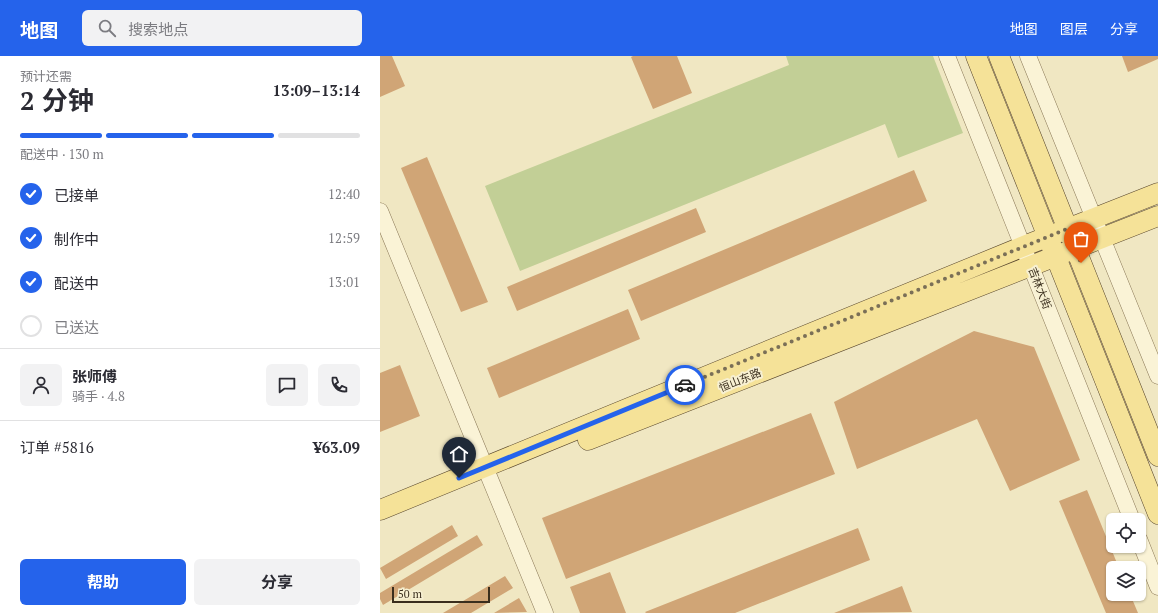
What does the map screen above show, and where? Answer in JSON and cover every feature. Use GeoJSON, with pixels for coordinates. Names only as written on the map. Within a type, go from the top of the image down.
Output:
{"type":"FeatureCollection","features":[{"type":"Feature","properties":{"kind":"main road"},"geometry":{"type":"LineString","coordinates":[[976,56],[1158,514]]}},
{"type":"Feature","properties":{"kind":"main road"},"geometry":{"type":"LineString","coordinates":[[999,56],[1158,456]]}},
{"type":"Feature","properties":{"kind":"main road","name":"恒山东路"},"geometry":{"type":"LineString","coordinates":[[380,522],[488,473],[1024,246],[1158,193]]}},
{"type":"Feature","properties":{"kind":"main road","name":"恒山东路"},"geometry":{"type":"LineString","coordinates":[[380,510],[488,473],[1102,239],[1158,216]]}},
{"type":"Feature","properties":{"kind":"street","name":"吉林大街"},"geometry":{"type":"LineString","coordinates":[[948,56],[1129,513]]}},
{"type":"Feature","properties":{"kind":"street"},"geometry":{"type":"LineString","coordinates":[[1028,56],[1158,376]]}},
{"type":"Feature","properties":{"kind":"street"},"geometry":{"type":"LineString","coordinates":[[380,211],[545,613]]}},
{"type":"Feature","properties":{"kind":"street"},"geometry":{"type":"LineString","coordinates":[[1145,553],[1158,587]]}},
{"type":"Feature","properties":{"kind":"green space"},"geometry":{"type":"Polygon","coordinates":[[[786,56],[933,56],[963,133],[898,158],[885,124],[520,271],[485,186],[789,65],[786,56]]]}},
{"type":"Feature","properties":{"kind":"building"},"geometry":{"type":"Polygon","coordinates":[[[380,56],[392,56],[405,86],[380,97],[380,56]]]}},
{"type":"Feature","properties":{"kind":"building"},"geometry":{"type":"Polygon","coordinates":[[[677,56],[692,93],[653,109],[631,57],[677,56]]]}},
{"type":"Feature","properties":{"kind":"building"},"geometry":{"type":"Polygon","coordinates":[[[1122,56],[1158,56],[1158,59],[1128,72],[1122,56]]]}},
{"type":"Feature","properties":{"kind":"building"},"geometry":{"type":"Polygon","coordinates":[[[427,157],[488,302],[461,312],[401,168],[427,157]]]}},
{"type":"Feature","properties":{"kind":"building"},"geometry":{"type":"Polygon","coordinates":[[[914,170],[927,201],[641,321],[628,290],[914,170]]]}},
{"type":"Feature","properties":{"kind":"building"},"geometry":{"type":"Polygon","coordinates":[[[696,208],[706,232],[517,311],[507,287],[696,208]]]}},
{"type":"Feature","properties":{"kind":"building"},"geometry":{"type":"Polygon","coordinates":[[[628,309],[640,339],[499,398],[487,368],[628,309]]]}},
{"type":"Feature","properties":{"kind":"building"},"geometry":{"type":"Polygon","coordinates":[[[974,331],[1034,347],[1080,460],[1010,491],[977,419],[857,469],[834,402],[974,331]]]}},
{"type":"Feature","properties":{"kind":"building"},"geometry":{"type":"Polygon","coordinates":[[[400,365],[420,416],[380,432],[380,373],[400,365]]]}},
{"type":"Feature","properties":{"kind":"building"},"geometry":{"type":"Polygon","coordinates":[[[811,413],[835,474],[566,579],[542,518],[811,413]]]}},
{"type":"Feature","properties":{"kind":"building"},"geometry":{"type":"Polygon","coordinates":[[[1087,490],[1106,536],[1106,553],[1113,553],[1116,561],[1106,561],[1106,601],[1133,601],[1138,613],[1106,613],[1059,501],[1087,490]]]}},
{"type":"Feature","properties":{"kind":"building"},"geometry":{"type":"Polygon","coordinates":[[[452,525],[458,536],[386,579],[380,568],[452,525]]]}},
{"type":"Feature","properties":{"kind":"building"},"geometry":{"type":"Polygon","coordinates":[[[858,528],[870,560],[735,613],[645,612],[858,528]]]}},
{"type":"Feature","properties":{"kind":"building"},"geometry":{"type":"Polygon","coordinates":[[[477,535],[483,545],[383,605],[380,599],[380,593],[477,535]]]}},
{"type":"Feature","properties":{"kind":"building"},"geometry":{"type":"Polygon","coordinates":[[[610,572],[626,613],[580,613],[570,587],[610,572]]]}},
{"type":"Feature","properties":{"kind":"building"},"geometry":{"type":"Polygon","coordinates":[[[505,576],[513,588],[471,613],[443,613],[505,576]]]}},
{"type":"Feature","properties":{"kind":"building"},"geometry":{"type":"Polygon","coordinates":[[[902,586],[912,612],[834,613],[902,586]]]}},
{"type":"Feature","properties":{"kind":"building"},"geometry":{"type":"Polygon","coordinates":[[[519,598],[527,612],[494,613],[519,598]]]}},
{"type":"Feature","properties":{"kind":"way so far"},"geometry":{"type":"LineString","coordinates":[[685,385],[1067,229],[1081,263]]}},
{"type":"Feature","properties":{"kind":"route"},"geometry":{"type":"LineString","coordinates":[[459,478],[685,385]]}}]}
